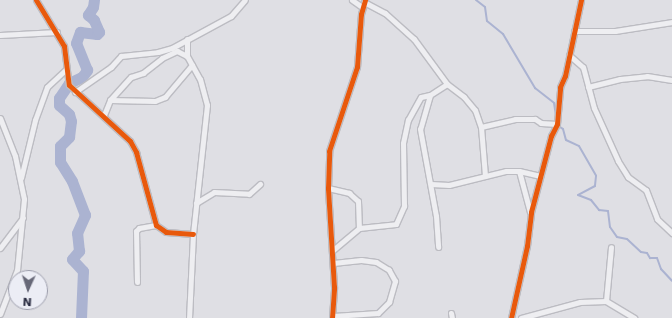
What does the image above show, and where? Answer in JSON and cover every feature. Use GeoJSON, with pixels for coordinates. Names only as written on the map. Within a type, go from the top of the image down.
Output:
{"type":"FeatureCollection","features":[{"type":"Feature","properties":{"kind":"street"},"geometry":{"type":"LineString","coordinates":[[36,0],[57,32],[64,46],[68,84],[75,92],[104,115],[130,141],[136,152],[156,224],[166,232],[193,234]]}},
{"type":"Feature","properties":{"kind":"street"},"geometry":{"type":"LineString","coordinates":[[75,92],[108,69],[121,56],[158,52],[231,16],[245,0]]}},
{"type":"Feature","properties":{"kind":"street"},"geometry":{"type":"LineString","coordinates":[[352,0],[364,3],[385,13],[414,39],[447,84],[470,102],[481,127],[485,176]]}},
{"type":"Feature","properties":{"kind":"street"},"geometry":{"type":"LineString","coordinates":[[511,318],[527,246],[530,212],[557,124],[560,87],[569,55],[581,0]]}},
{"type":"Feature","properties":{"kind":"street"},"geometry":{"type":"LineString","coordinates":[[333,262],[361,260],[376,262],[389,270],[395,281],[389,302],[378,312],[333,317],[333,262],[333,250],[328,188],[329,151],[357,67],[364,3]]}},
{"type":"Feature","properties":{"kind":"street"},"geometry":{"type":"LineString","coordinates":[[574,31],[615,31],[672,22]]}},
{"type":"Feature","properties":{"kind":"street"},"geometry":{"type":"LineString","coordinates":[[0,35],[57,32]]}},
{"type":"Feature","properties":{"kind":"street"},"geometry":{"type":"LineString","coordinates":[[186,39],[187,56],[200,79],[206,106],[193,234],[189,318]]}},
{"type":"Feature","properties":{"kind":"street"},"geometry":{"type":"LineString","coordinates":[[104,115],[110,100],[131,77],[143,73],[162,58],[177,50],[187,56]]}},
{"type":"Feature","properties":{"kind":"street"},"geometry":{"type":"LineString","coordinates":[[569,55],[583,67],[594,108],[618,161],[628,176],[646,190],[657,219],[672,233]]}},
{"type":"Feature","properties":{"kind":"street"},"geometry":{"type":"LineString","coordinates":[[110,100],[155,101],[165,97],[192,65]]}},
{"type":"Feature","properties":{"kind":"street"},"geometry":{"type":"LineString","coordinates":[[21,179],[35,120],[47,87],[66,69]]}},
{"type":"Feature","properties":{"kind":"street"},"geometry":{"type":"LineString","coordinates":[[588,87],[620,78],[647,76],[672,80]]}},
{"type":"Feature","properties":{"kind":"street"},"geometry":{"type":"LineString","coordinates":[[333,250],[358,228],[396,224],[402,215],[405,187],[403,143],[414,109],[421,97],[430,95],[447,84]]}},
{"type":"Feature","properties":{"kind":"street"},"geometry":{"type":"LineString","coordinates":[[430,95],[420,129],[431,184],[438,247]]}},
{"type":"Feature","properties":{"kind":"street"},"geometry":{"type":"LineString","coordinates":[[0,118],[9,137],[21,179],[24,217],[17,270],[0,314]]}},
{"type":"Feature","properties":{"kind":"street"},"geometry":{"type":"LineString","coordinates":[[481,127],[515,119],[535,119],[541,123],[557,124]]}},
{"type":"Feature","properties":{"kind":"street"},"geometry":{"type":"LineString","coordinates":[[431,184],[449,185],[485,176],[519,171],[540,176]]}},
{"type":"Feature","properties":{"kind":"street"},"geometry":{"type":"LineString","coordinates":[[519,171],[530,212]]}},
{"type":"Feature","properties":{"kind":"street"},"geometry":{"type":"LineString","coordinates":[[196,203],[214,192],[249,194],[260,184]]}},
{"type":"Feature","properties":{"kind":"street"},"geometry":{"type":"LineString","coordinates":[[328,188],[349,193],[358,202],[358,228]]}},
{"type":"Feature","properties":{"kind":"street"},"geometry":{"type":"LineString","coordinates":[[0,248],[24,217]]}},
{"type":"Feature","properties":{"kind":"street"},"geometry":{"type":"LineString","coordinates":[[137,282],[136,231],[139,228],[156,224]]}},
{"type":"Feature","properties":{"kind":"street"},"geometry":{"type":"LineString","coordinates":[[606,301],[611,247]]}},
{"type":"Feature","properties":{"kind":"street"},"geometry":{"type":"LineString","coordinates":[[521,318],[580,302],[606,301],[632,317]]}},
{"type":"Feature","properties":{"kind":"waterway"},"geometry":{"type":"LineString","coordinates":[[81,318],[83,271],[72,259],[79,251],[77,233],[85,215],[72,181],[60,162],[60,146],[69,137],[71,121],[69,114],[59,105],[59,98],[69,83],[82,77],[87,70],[76,43],[80,32],[97,34],[99,32],[94,20],[88,15],[93,7],[94,0]]}},
{"type":"Feature","properties":{"kind":"waterway"},"geometry":{"type":"LineString","coordinates":[[476,0],[485,7],[487,21],[503,34],[535,88],[554,103],[556,115]]}},
{"type":"Feature","properties":{"kind":"waterway"},"geometry":{"type":"LineString","coordinates":[[557,125],[563,129],[566,140],[579,146],[596,176],[595,186],[578,195],[591,200],[599,210],[608,211],[610,227],[617,237],[627,239],[641,252],[647,253],[650,258],[657,258],[661,269],[672,281]]}},
{"type":"Feature","properties":{"kind":"cycle path"},"geometry":{"type":"LineString","coordinates":[[36,0],[64,46],[69,85],[130,141],[136,152],[156,225],[166,232],[193,234]]}},
{"type":"Feature","properties":{"kind":"cycle path"},"geometry":{"type":"LineString","coordinates":[[332,318],[334,287],[328,188],[329,151],[357,67],[361,14],[365,0]]}},
{"type":"Feature","properties":{"kind":"cycle path"},"geometry":{"type":"LineString","coordinates":[[511,318],[527,246],[531,212],[551,136],[557,124],[560,87],[565,76],[581,0]]}}]}
